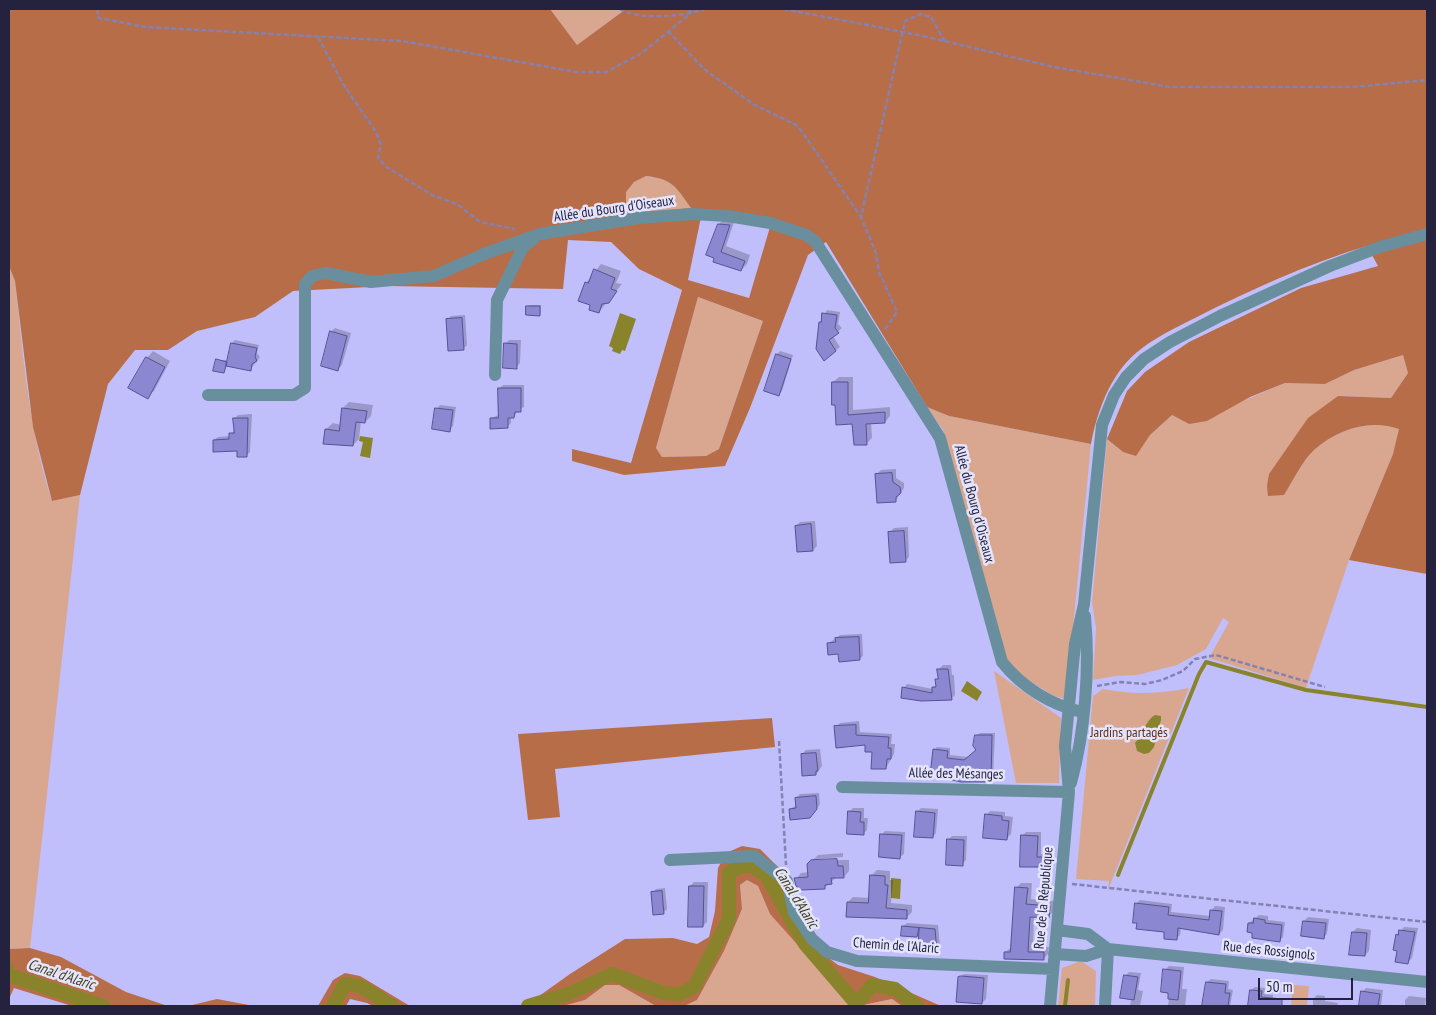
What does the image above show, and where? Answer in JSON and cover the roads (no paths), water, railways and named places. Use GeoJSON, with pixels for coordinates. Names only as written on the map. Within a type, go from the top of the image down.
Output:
{"type":"FeatureCollection","features":[{"type":"Feature","properties":{"kind":"street","name":"Allée du Bourg d'Oiseaux"},"geometry":{"type":"LineString","coordinates":[[208,395],[294,395],[305,388],[305,284],[312,276],[326,273],[372,282],[434,276],[484,254],[540,234],[638,218],[692,214],[728,216],[770,223],[794,230],[815,241],[940,438],[1002,662],[1014,677],[1050,702],[1082,712]]}},
{"type":"Feature","properties":{"kind":"street"},"geometry":{"type":"LineString","coordinates":[[495,375],[497,300],[523,247],[540,234]]}},
{"type":"Feature","properties":{"kind":"street"},"geometry":{"type":"LineString","coordinates":[[1069,792],[1065,746],[1074,644],[1084,604],[1102,425],[1114,395],[1126,377],[1144,359],[1170,342],[1280,286],[1380,247],[1427,234]]}},
{"type":"Feature","properties":{"kind":"street"},"geometry":{"type":"LineString","coordinates":[[1069,792],[1078,759],[1088,650],[1084,604]]}},
{"type":"Feature","properties":{"kind":"street","name":"Allée des Mésanges"},"geometry":{"type":"LineString","coordinates":[[842,786],[1069,792]]}},
{"type":"Feature","properties":{"kind":"street","name":"Rue de la République"},"geometry":{"type":"LineString","coordinates":[[1050,1006],[1069,792]]}},
{"type":"Feature","properties":{"kind":"street","name":"Chemin de l'Alaric"},"geometry":{"type":"LineString","coordinates":[[670,860],[754,856],[787,881],[794,912],[812,939],[827,952],[857,961],[1053,969]]}},
{"type":"Feature","properties":{"kind":"street"},"geometry":{"type":"LineString","coordinates":[[1057,930],[1088,934],[1108,949],[1105,1006]]}},
{"type":"Feature","properties":{"kind":"street","name":"Rue des Rossignols"},"geometry":{"type":"LineString","coordinates":[[1054,954],[1086,956],[1108,949],[1427,982]]}},
{"type":"Feature","properties":{"kind":"waterway"},"geometry":{"type":"LineString","coordinates":[[1118,875],[1199,674],[1206,662],[1306,690],[1427,707]]}},
{"type":"Feature","properties":{"kind":"waterway","name":"Canal d'Alaric"},"geometry":{"type":"LineString","coordinates":[[528,1006],[568,994],[612,974],[664,993],[679,994],[694,987],[729,919],[729,873],[740,866],[752,866],[766,875],[805,944],[853,1000],[861,999],[872,985],[895,989],[917,1006]]}},
{"type":"Feature","properties":{"kind":"waterway"},"geometry":{"type":"LineString","coordinates":[[9,960],[12,973]]}},
{"type":"Feature","properties":{"kind":"waterway","name":"Canal d'Alaric"},"geometry":{"type":"LineString","coordinates":[[9,975],[103,1006]]}},
{"type":"Feature","properties":{"kind":"waterway"},"geometry":{"type":"LineString","coordinates":[[1065,1006],[1068,980]]}},
{"type":"Feature","properties":{"kind":"waterway","name":"Canal d'Alaric"},"geometry":{"type":"LineString","coordinates":[[333,1006],[345,984],[360,986],[392,1006]]}},
{"type":"Feature","properties":{"kind":"park label","name":"Jardins partagés"},"geometry":{"type":"Point","coordinates":[1129,733]}}]}
